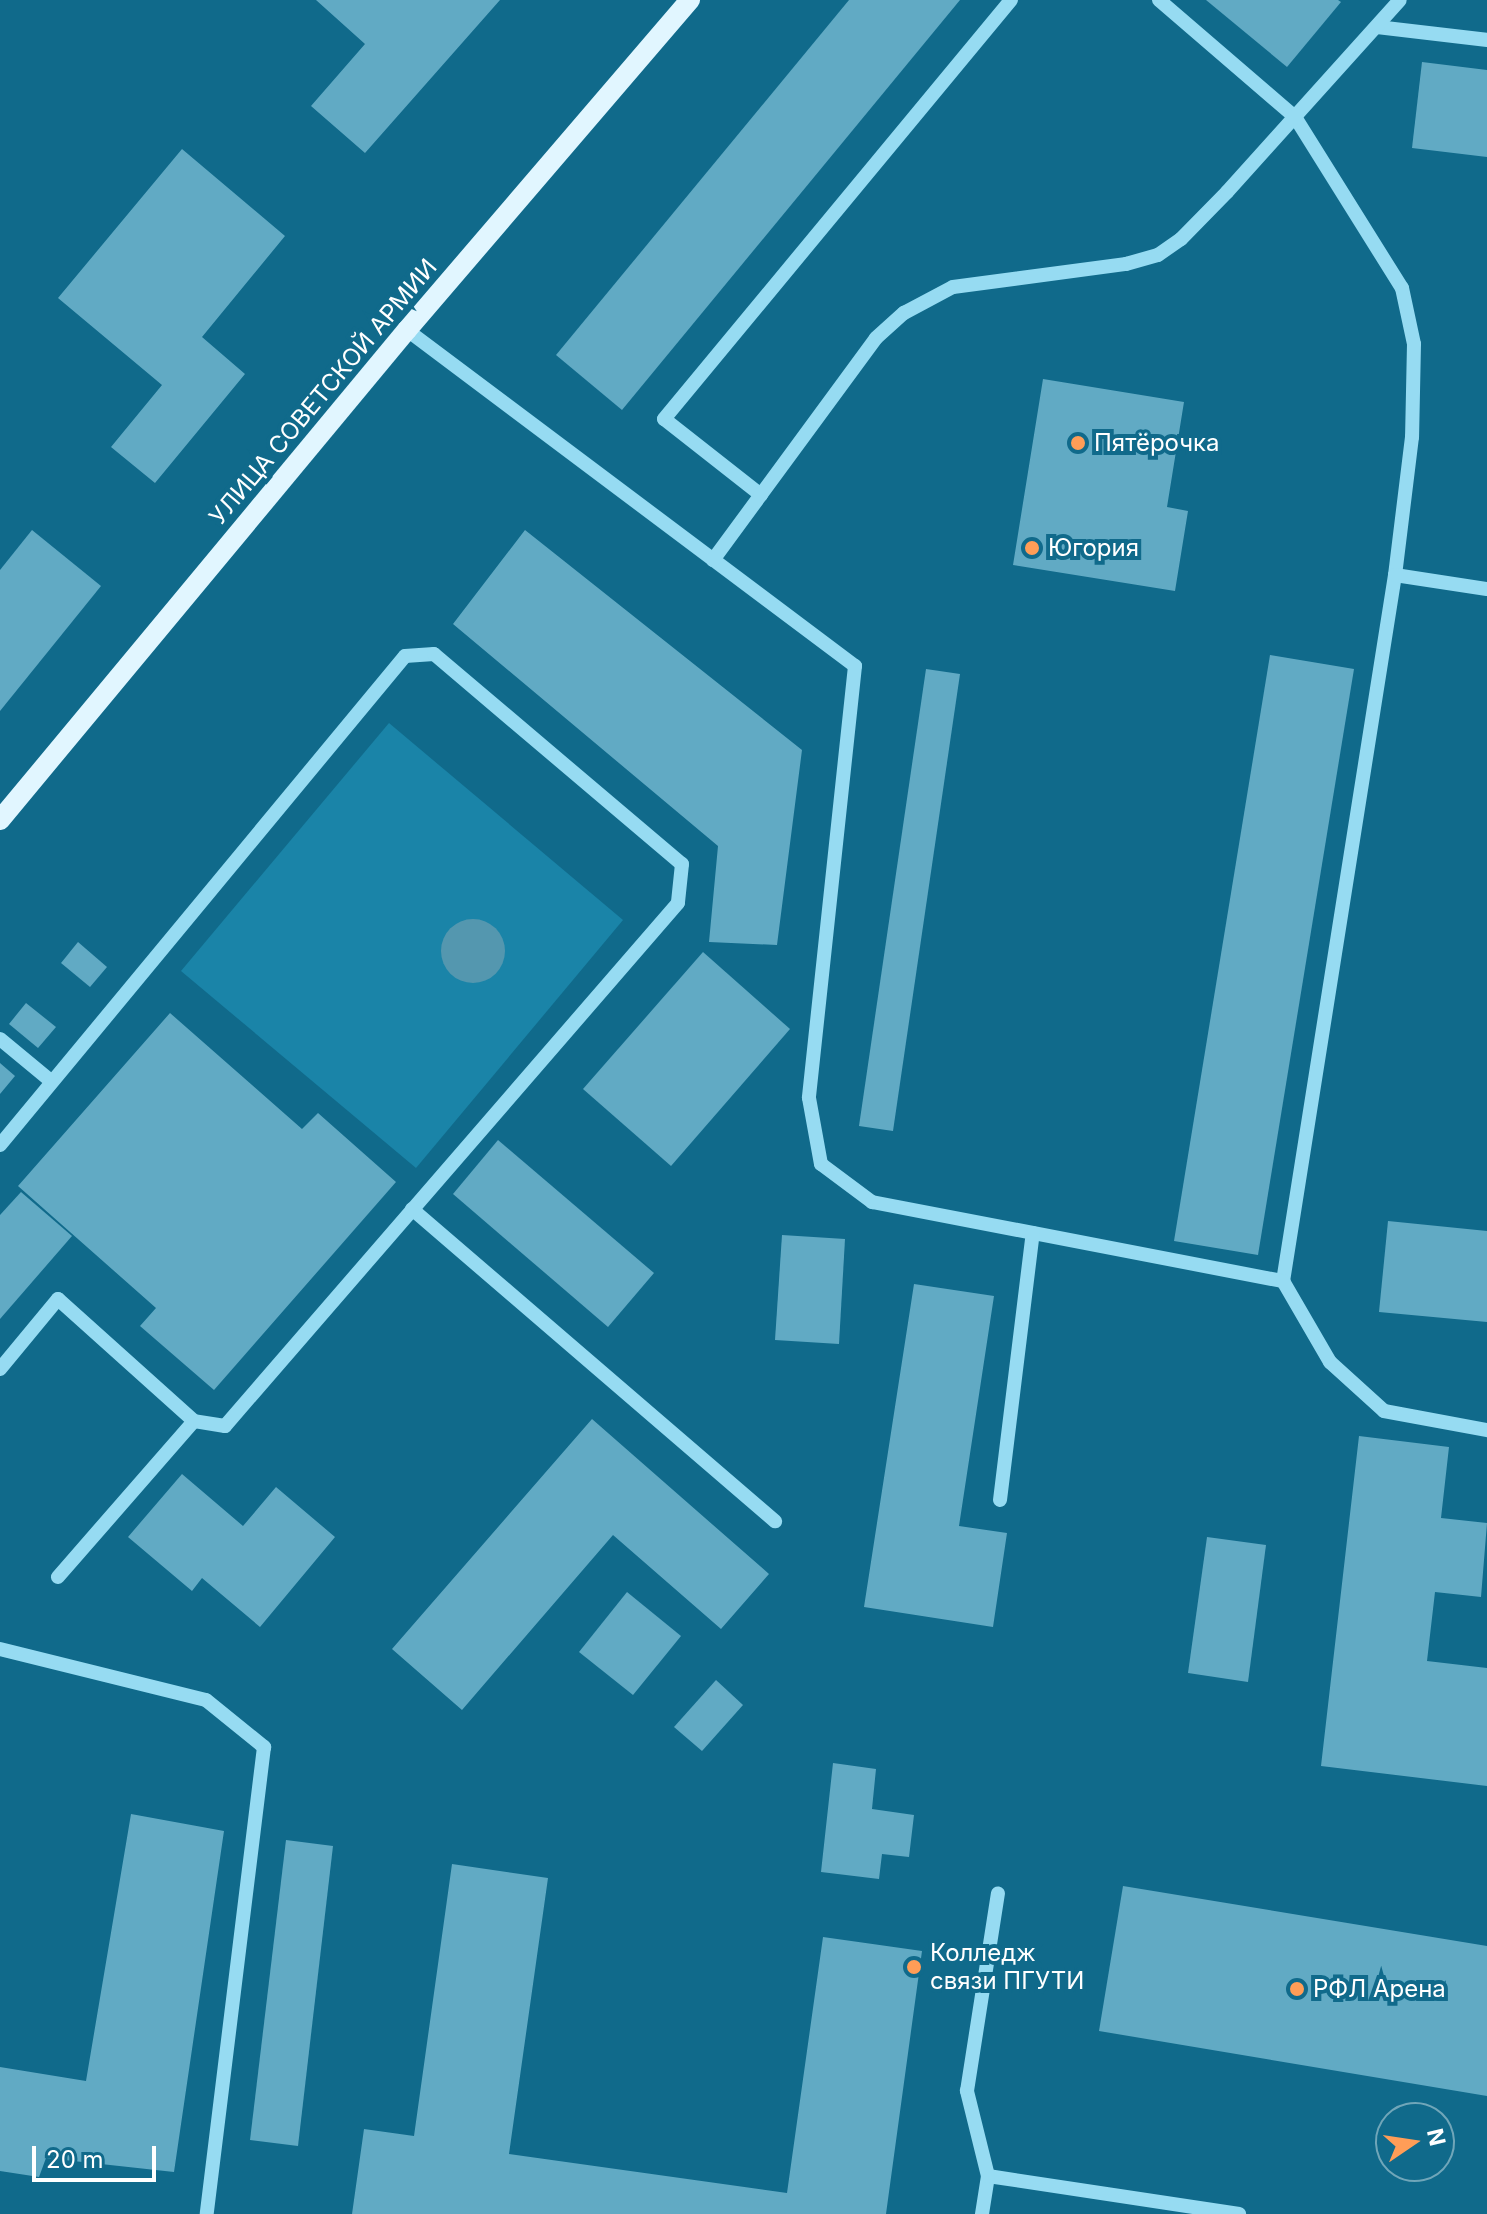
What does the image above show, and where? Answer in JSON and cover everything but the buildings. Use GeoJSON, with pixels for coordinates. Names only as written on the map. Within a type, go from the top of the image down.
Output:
{"type":"FeatureCollection","features":[{"type":"Feature","properties":{"kind":"main road","name":"УЛИЦА СОВЕТСКОЙ АРМИИ"},"geometry":{"type":"LineString","coordinates":[[0,820],[407,330],[690,0]]}},
{"type":"Feature","properties":{"kind":"lane"},"geometry":{"type":"LineString","coordinates":[[761,495],[664,419],[1011,0]]}},
{"type":"Feature","properties":{"kind":"lane"},"geometry":{"type":"LineString","coordinates":[[1159,0],[1295,117],[1402,288],[1414,344],[1412,437],[1395,575],[1283,1281],[1330,1362],[1384,1411],[1487,1430]]}},
{"type":"Feature","properties":{"kind":"lane"},"geometry":{"type":"LineString","coordinates":[[713,560],[876,338],[904,313],[953,287],[1126,264],[1158,255],[1181,239],[1400,0]]}},
{"type":"Feature","properties":{"kind":"lane"},"geometry":{"type":"LineString","coordinates":[[1377,27],[1487,40]]}},
{"type":"Feature","properties":{"kind":"lane"},"geometry":{"type":"LineString","coordinates":[[407,330],[855,666],[809,1098],[821,1164],[872,1202],[1283,1281]]}},
{"type":"Feature","properties":{"kind":"lane"},"geometry":{"type":"LineString","coordinates":[[1395,575],[1487,589]]}},
{"type":"Feature","properties":{"kind":"lane"},"geometry":{"type":"LineString","coordinates":[[0,1145],[405,656],[434,654],[682,864],[678,903],[225,1426],[194,1421],[58,1299],[0,1369]]}},
{"type":"Feature","properties":{"kind":"lane"},"geometry":{"type":"LineString","coordinates":[[0,1039],[52,1082]]}},
{"type":"Feature","properties":{"kind":"lane"},"geometry":{"type":"LineString","coordinates":[[412,1209],[775,1521]]}},
{"type":"Feature","properties":{"kind":"lane"},"geometry":{"type":"LineString","coordinates":[[1000,1500],[1033,1233]]}},
{"type":"Feature","properties":{"kind":"lane"},"geometry":{"type":"LineString","coordinates":[[58,1577],[194,1421]]}},
{"type":"Feature","properties":{"kind":"lane"},"geometry":{"type":"LineString","coordinates":[[0,1649],[206,1700],[264,1747],[207,2214]]}},
{"type":"Feature","properties":{"kind":"lane"},"geometry":{"type":"LineString","coordinates":[[982,2214],[988,2176],[967,2091],[998,1893]]}},
{"type":"Feature","properties":{"kind":"lane"},"geometry":{"type":"LineString","coordinates":[[988,2176],[1239,2214]]}},
{"type":"Feature","properties":{"kind":"shaded area"},"geometry":{"type":"Polygon","coordinates":[[[389,723],[623,920],[416,1168],[181,971],[389,723]]]}},
{"type":"Feature","properties":{"kind":"shaded area"},"geometry":{"type":"Polygon","coordinates":[[[467,919],[479,919],[496,928],[503,939],[503,963],[496,974],[479,983],[467,983],[455,978],[446,969],[441,957],[441,945],[446,933],[455,924],[467,919]]]}},
{"type":"Feature","properties":{"kind":"place","name":"Пятёрочка"},"geometry":{"type":"Point","coordinates":[1078,443]}},
{"type":"Feature","properties":{"kind":"place","name":"Югория"},"geometry":{"type":"Point","coordinates":[1032,548]}},
{"type":"Feature","properties":{"kind":"place","name":"Колледж связи ПГУТИ"},"geometry":{"type":"Point","coordinates":[914,1967]}},
{"type":"Feature","properties":{"kind":"place","name":"РФЛ Арена"},"geometry":{"type":"Point","coordinates":[1297,1989]}}]}
